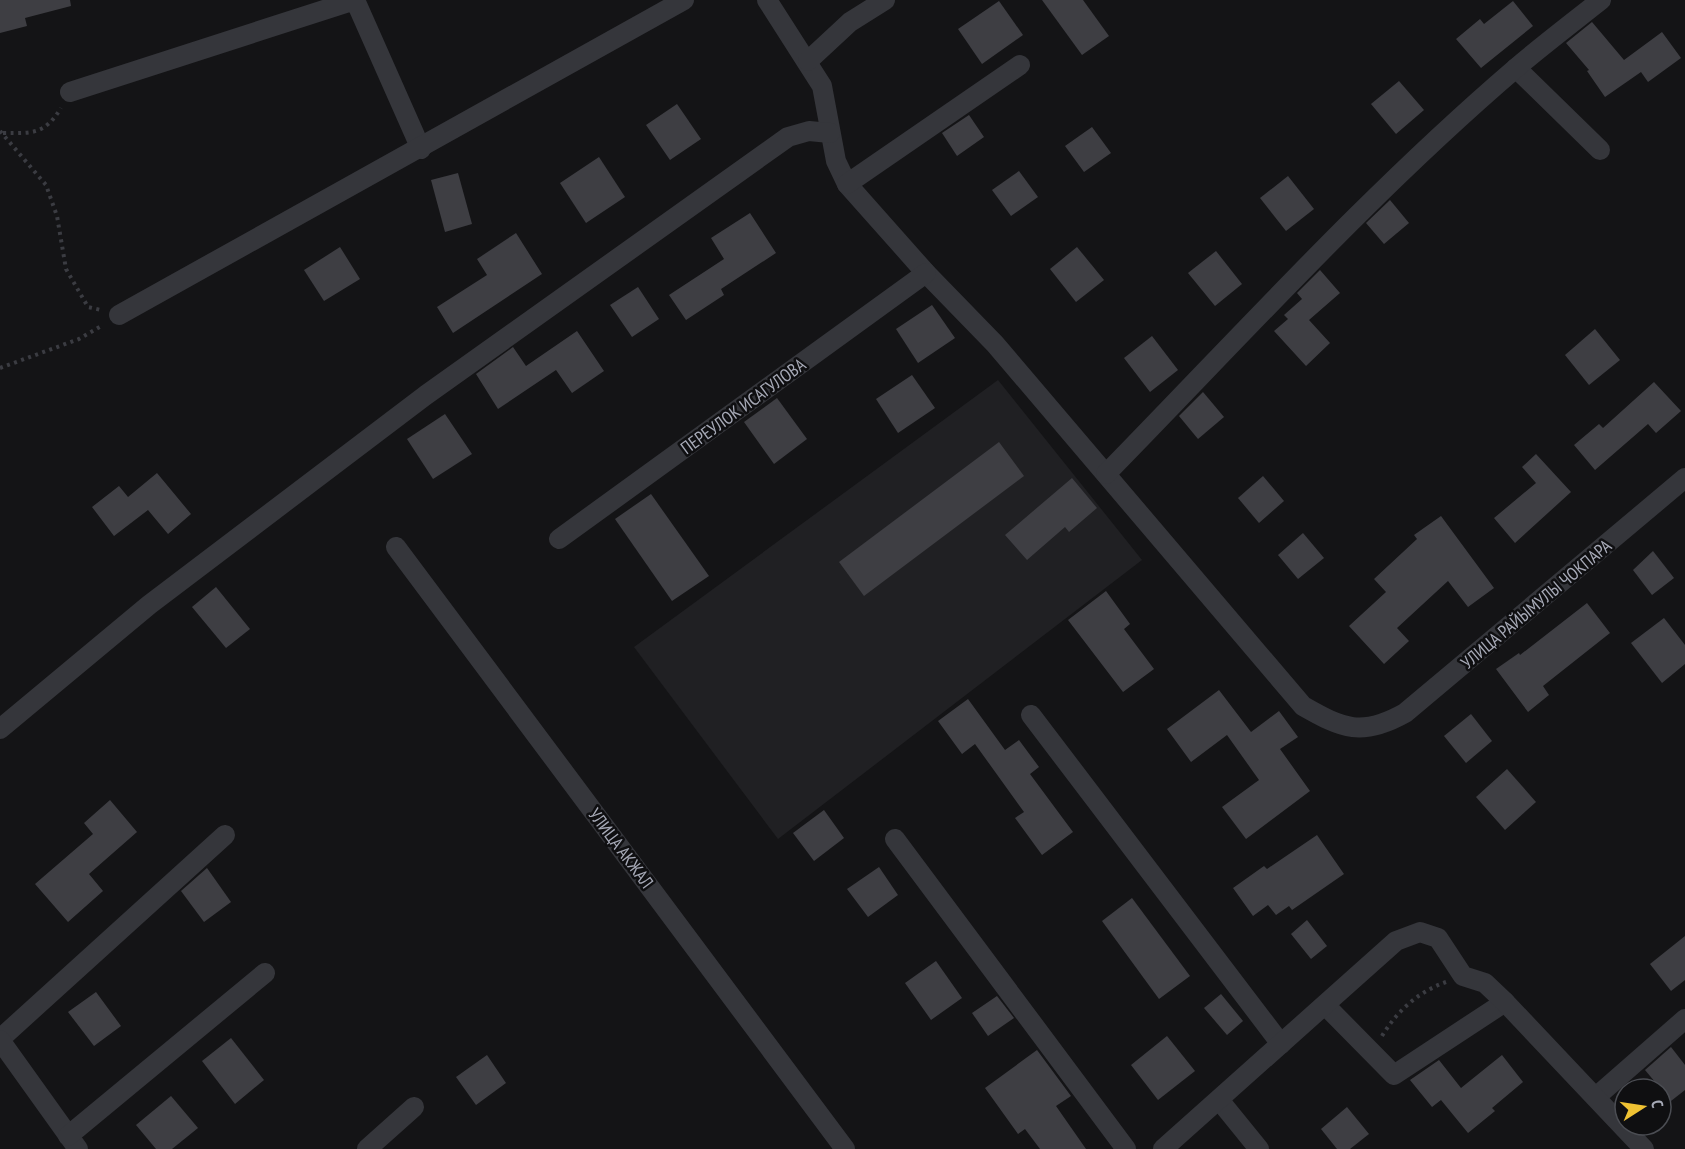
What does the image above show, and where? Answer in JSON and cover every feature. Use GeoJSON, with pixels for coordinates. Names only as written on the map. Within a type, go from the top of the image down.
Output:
{"type":"FeatureCollection","features":[{"type":"Feature","properties":{"kind":"street"},"geometry":{"type":"LineString","coordinates":[[70,92],[355,0],[421,149]]}},
{"type":"Feature","properties":{"kind":"street"},"geometry":{"type":"LineString","coordinates":[[119,315],[421,149],[684,0]]}},
{"type":"Feature","properties":{"kind":"street"},"geometry":{"type":"LineString","coordinates":[[767,0],[822,86],[836,161],[847,184],[926,273],[995,344],[1106,474],[1350,225],[1450,127],[1516,68],[1601,0]]}},
{"type":"Feature","properties":{"kind":"street"},"geometry":{"type":"LineString","coordinates":[[808,62],[850,21],[885,0]]}},
{"type":"Feature","properties":{"kind":"street"},"geometry":{"type":"LineString","coordinates":[[847,184],[1020,65]]}},
{"type":"Feature","properties":{"kind":"street"},"geometry":{"type":"LineString","coordinates":[[1516,68],[1600,150]]}},
{"type":"Feature","properties":{"kind":"street"},"geometry":{"type":"LineString","coordinates":[[0,729],[149,605],[435,388],[789,137],[809,131],[830,133]]}},
{"type":"Feature","properties":{"kind":"street","name":"ПЕРЕУЛОК ИСАГУЛОВА"},"geometry":{"type":"LineString","coordinates":[[559,540],[926,273]]}},
{"type":"Feature","properties":{"kind":"street","name":"УЛИЦА РАЙЫМУЛЫ ЧОКПАРА"},"geometry":{"type":"LineString","coordinates":[[1106,474],[1303,706],[1333,723],[1356,728],[1384,725],[1405,713],[1685,478]]}},
{"type":"Feature","properties":{"kind":"street","name":"УЛИЦА АКЖАЛ"},"geometry":{"type":"LineString","coordinates":[[396,547],[845,1149]]}},
{"type":"Feature","properties":{"kind":"street"},"geometry":{"type":"LineString","coordinates":[[1031,715],[1281,1044]]}},
{"type":"Feature","properties":{"kind":"street"},"geometry":{"type":"LineString","coordinates":[[225,835],[0,1039],[73,1142],[265,973]]}},
{"type":"Feature","properties":{"kind":"street"},"geometry":{"type":"LineString","coordinates":[[896,839],[1126,1149]]}},
{"type":"Feature","properties":{"kind":"street"},"geometry":{"type":"LineString","coordinates":[[1163,1149],[1220,1101],[1396,941],[1420,932],[1437,938],[1463,976],[1485,983],[1505,1002],[1597,1096],[1644,1149]]}},
{"type":"Feature","properties":{"kind":"street"},"geometry":{"type":"LineString","coordinates":[[1325,1005],[1394,1075],[1505,1002]]}},
{"type":"Feature","properties":{"kind":"street"},"geometry":{"type":"LineString","coordinates":[[1597,1096],[1685,1019]]}},
{"type":"Feature","properties":{"kind":"street"},"geometry":{"type":"LineString","coordinates":[[1220,1101],[1259,1149]]}},
{"type":"Feature","properties":{"kind":"street"},"geometry":{"type":"LineString","coordinates":[[366,1149],[414,1107]]}},
{"type":"Feature","properties":{"kind":"path"},"geometry":{"type":"LineString","coordinates":[[2,132],[31,133],[50,126],[70,92]]}},
{"type":"Feature","properties":{"kind":"path"},"geometry":{"type":"LineString","coordinates":[[2,132],[46,185],[57,216],[66,269],[88,307],[119,315]]}},
{"type":"Feature","properties":{"kind":"path"},"geometry":{"type":"LineString","coordinates":[[0,368],[79,339],[119,315]]}},
{"type":"Feature","properties":{"kind":"path"},"geometry":{"type":"LineString","coordinates":[[1371,1052],[1406,1004],[1431,988],[1463,976]]}},
{"type":"Feature","properties":{"kind":"shaded area"},"geometry":{"type":"Polygon","coordinates":[[[998,380],[1142,560],[778,839],[634,647],[998,380]]]}},
{"type":"Feature","properties":{"kind":"building"},"geometry":{"type":"Polygon","coordinates":[[[0,0],[70,0],[71,6],[25,18],[27,26],[0,33],[0,0]]]}},
{"type":"Feature","properties":{"kind":"building"},"geometry":{"type":"Polygon","coordinates":[[[1042,0],[1083,0],[1109,36],[1082,55],[1042,0]]]}},
{"type":"Feature","properties":{"kind":"building"},"geometry":{"type":"Polygon","coordinates":[[[999,1],[1023,35],[982,64],[958,29],[999,1]]]}},
{"type":"Feature","properties":{"kind":"building"},"geometry":{"type":"Polygon","coordinates":[[[1513,1],[1533,26],[1481,68],[1456,39],[1480,19],[1484,24],[1513,1]]]}},
{"type":"Feature","properties":{"kind":"building"},"geometry":{"type":"Polygon","coordinates":[[[1592,22],[1624,60],[1662,32],[1681,58],[1648,82],[1641,72],[1605,97],[1587,71],[1589,70],[1566,43],[1592,22]]]}},
{"type":"Feature","properties":{"kind":"building"},"geometry":{"type":"Polygon","coordinates":[[[1399,81],[1424,110],[1396,134],[1371,104],[1399,81]]]}},
{"type":"Feature","properties":{"kind":"building"},"geometry":{"type":"Polygon","coordinates":[[[677,104],[701,139],[670,160],[646,125],[677,104]]]}},
{"type":"Feature","properties":{"kind":"building"},"geometry":{"type":"Polygon","coordinates":[[[969,115],[984,137],[957,156],[942,133],[969,115]]]}},
{"type":"Feature","properties":{"kind":"building"},"geometry":{"type":"Polygon","coordinates":[[[1092,127],[1111,153],[1084,172],[1065,146],[1092,127]]]}},
{"type":"Feature","properties":{"kind":"building"},"geometry":{"type":"Polygon","coordinates":[[[599,157],[625,197],[586,223],[560,183],[599,157]]]}},
{"type":"Feature","properties":{"kind":"building"},"geometry":{"type":"Polygon","coordinates":[[[1019,171],[1038,197],[1011,216],[992,190],[1019,171]]]}},
{"type":"Feature","properties":{"kind":"building"},"geometry":{"type":"Polygon","coordinates":[[[458,173],[472,224],[445,232],[431,180],[458,173]]]}},
{"type":"Feature","properties":{"kind":"building"},"geometry":{"type":"Polygon","coordinates":[[[1288,176],[1314,209],[1286,231],[1260,198],[1288,176]]]}},
{"type":"Feature","properties":{"kind":"building"},"geometry":{"type":"Polygon","coordinates":[[[1390,200],[1409,223],[1384,244],[1366,223],[1390,200]]]}},
{"type":"Feature","properties":{"kind":"building"},"geometry":{"type":"Polygon","coordinates":[[[750,213],[776,253],[721,289],[724,295],[686,320],[669,295],[724,259],[711,238],[750,213]]]}},
{"type":"Feature","properties":{"kind":"building"},"geometry":{"type":"Polygon","coordinates":[[[516,233],[542,274],[453,333],[437,307],[487,275],[477,259],[516,233]]]}},
{"type":"Feature","properties":{"kind":"building"},"geometry":{"type":"Polygon","coordinates":[[[340,247],[360,279],[324,301],[304,270],[340,247]]]}},
{"type":"Feature","properties":{"kind":"building"},"geometry":{"type":"Polygon","coordinates":[[[1077,247],[1104,280],[1076,302],[1050,269],[1077,247]]]}},
{"type":"Feature","properties":{"kind":"building"},"geometry":{"type":"Polygon","coordinates":[[[1216,251],[1242,284],[1215,306],[1188,273],[1216,251]]]}},
{"type":"Feature","properties":{"kind":"building"},"geometry":{"type":"Polygon","coordinates":[[[1320,270],[1340,293],[1309,320],[1330,343],[1306,366],[1274,331],[1288,319],[1284,315],[1302,299],[1297,293],[1320,270]]]}},
{"type":"Feature","properties":{"kind":"building"},"geometry":{"type":"Polygon","coordinates":[[[638,287],[659,319],[632,337],[610,305],[638,287]]]}},
{"type":"Feature","properties":{"kind":"building"},"geometry":{"type":"Polygon","coordinates":[[[932,305],[955,338],[918,363],[896,329],[932,305]]]}},
{"type":"Feature","properties":{"kind":"building"},"geometry":{"type":"Polygon","coordinates":[[[1595,329],[1620,360],[1589,385],[1565,355],[1595,329]]]}},
{"type":"Feature","properties":{"kind":"building"},"geometry":{"type":"Polygon","coordinates":[[[577,331],[604,371],[572,393],[556,370],[498,409],[476,374],[513,347],[526,366],[577,331]]]}},
{"type":"Feature","properties":{"kind":"building"},"geometry":{"type":"Polygon","coordinates":[[[1152,336],[1178,370],[1150,392],[1124,358],[1152,336]]]}},
{"type":"Feature","properties":{"kind":"building"},"geometry":{"type":"Polygon","coordinates":[[[912,375],[935,408],[898,433],[876,399],[912,375]]]}},
{"type":"Feature","properties":{"kind":"building"},"geometry":{"type":"Polygon","coordinates":[[[1654,382],[1681,411],[1656,433],[1648,424],[1595,470],[1574,445],[1599,424],[1603,428],[1654,382]]]}},
{"type":"Feature","properties":{"kind":"building"},"geometry":{"type":"Polygon","coordinates":[[[1203,392],[1224,417],[1198,439],[1179,416],[1203,392]]]}},
{"type":"Feature","properties":{"kind":"building"},"geometry":{"type":"Polygon","coordinates":[[[777,398],[807,439],[774,464],[744,422],[777,398]]]}},
{"type":"Feature","properties":{"kind":"building"},"geometry":{"type":"Polygon","coordinates":[[[445,414],[472,454],[433,479],[407,439],[445,414]]]}},
{"type":"Feature","properties":{"kind":"building"},"geometry":{"type":"Polygon","coordinates":[[[999,442],[1024,476],[864,596],[839,562],[999,442]]]}},
{"type":"Feature","properties":{"kind":"building"},"geometry":{"type":"Polygon","coordinates":[[[1536,454],[1571,492],[1515,543],[1494,518],[1536,483],[1522,467],[1536,454]]]}},
{"type":"Feature","properties":{"kind":"building"},"geometry":{"type":"Polygon","coordinates":[[[157,473],[191,514],[168,534],[148,510],[114,536],[92,507],[119,486],[128,497],[157,473]]]}},
{"type":"Feature","properties":{"kind":"building"},"geometry":{"type":"Polygon","coordinates":[[[1263,476],[1284,501],[1259,523],[1238,498],[1263,476]]]}},
{"type":"Feature","properties":{"kind":"building"},"geometry":{"type":"Polygon","coordinates":[[[1072,478],[1097,508],[1069,532],[1065,527],[1027,560],[1005,535],[1072,478]]]}},
{"type":"Feature","properties":{"kind":"building"},"geometry":{"type":"Polygon","coordinates":[[[651,494],[709,576],[672,601],[615,519],[651,494]]]}},
{"type":"Feature","properties":{"kind":"building"},"geometry":{"type":"Polygon","coordinates":[[[1441,516],[1494,588],[1468,607],[1448,581],[1397,628],[1409,641],[1384,664],[1349,626],[1386,592],[1374,579],[1417,539],[1414,535],[1441,516]]]}},
{"type":"Feature","properties":{"kind":"building"},"geometry":{"type":"Polygon","coordinates":[[[1303,533],[1324,558],[1298,579],[1278,555],[1303,533]]]}},
{"type":"Feature","properties":{"kind":"building"},"geometry":{"type":"Polygon","coordinates":[[[1653,551],[1674,578],[1652,595],[1633,570],[1653,551]]]}},
{"type":"Feature","properties":{"kind":"building"},"geometry":{"type":"Polygon","coordinates":[[[216,587],[250,629],[226,648],[192,607],[216,587]]]}},
{"type":"Feature","properties":{"kind":"building"},"geometry":{"type":"Polygon","coordinates":[[[1106,591],[1130,624],[1124,629],[1154,669],[1123,692],[1068,620],[1106,591]]]}},
{"type":"Feature","properties":{"kind":"building"},"geometry":{"type":"Polygon","coordinates":[[[1587,603],[1610,633],[1543,686],[1549,695],[1528,712],[1496,669],[1519,653],[1520,655],[1587,603]]]}},
{"type":"Feature","properties":{"kind":"building"},"geometry":{"type":"Polygon","coordinates":[[[1664,618],[1685,645],[1685,664],[1662,683],[1631,643],[1664,618]]]}},
{"type":"Feature","properties":{"kind":"building"},"geometry":{"type":"Polygon","coordinates":[[[1219,690],[1251,732],[1279,711],[1298,737],[1280,749],[1310,791],[1246,839],[1222,807],[1259,780],[1227,735],[1191,762],[1167,729],[1219,690]]]}},
{"type":"Feature","properties":{"kind":"building"},"geometry":{"type":"Polygon","coordinates":[[[968,699],[1005,750],[1019,740],[1039,767],[1030,774],[1073,832],[1042,855],[1015,818],[1024,812],[975,744],[962,754],[938,721],[968,699]]]}},
{"type":"Feature","properties":{"kind":"building"},"geometry":{"type":"Polygon","coordinates":[[[1471,714],[1492,741],[1466,763],[1444,736],[1471,714]]]}},
{"type":"Feature","properties":{"kind":"building"},"geometry":{"type":"Polygon","coordinates":[[[1507,769],[1536,802],[1505,830],[1476,797],[1507,769]]]}},
{"type":"Feature","properties":{"kind":"building"},"geometry":{"type":"Polygon","coordinates":[[[110,800],[137,832],[89,874],[103,891],[68,922],[35,884],[93,834],[84,823],[110,800]]]}},
{"type":"Feature","properties":{"kind":"building"},"geometry":{"type":"Polygon","coordinates":[[[824,810],[844,838],[814,861],[793,833],[824,810]]]}},
{"type":"Feature","properties":{"kind":"building"},"geometry":{"type":"Polygon","coordinates":[[[1317,835],[1344,874],[1292,910],[1289,906],[1276,915],[1268,905],[1253,916],[1233,888],[1264,866],[1267,869],[1317,835]]]}},
{"type":"Feature","properties":{"kind":"building"},"geometry":{"type":"Polygon","coordinates":[[[879,867],[898,895],[868,917],[847,889],[879,867]]]}},
{"type":"Feature","properties":{"kind":"building"},"geometry":{"type":"Polygon","coordinates":[[[207,868],[231,902],[204,922],[181,891],[207,868]]]}},
{"type":"Feature","properties":{"kind":"building"},"geometry":{"type":"Polygon","coordinates":[[[1132,898],[1190,976],[1159,999],[1102,921],[1132,898]]]}},
{"type":"Feature","properties":{"kind":"building"},"geometry":{"type":"Polygon","coordinates":[[[1307,920],[1327,946],[1311,959],[1291,934],[1307,920]]]}},
{"type":"Feature","properties":{"kind":"building"},"geometry":{"type":"Polygon","coordinates":[[[1685,936],[1685,980],[1671,991],[1650,964],[1685,936]]]}},
{"type":"Feature","properties":{"kind":"building"},"geometry":{"type":"Polygon","coordinates":[[[936,961],[962,998],[931,1020],[905,983],[936,961]]]}},
{"type":"Feature","properties":{"kind":"building"},"geometry":{"type":"Polygon","coordinates":[[[96,992],[121,1026],[94,1046],[68,1012],[96,992]]]}},
{"type":"Feature","properties":{"kind":"building"},"geometry":{"type":"Polygon","coordinates":[[[1221,994],[1243,1021],[1227,1035],[1204,1008],[1221,994]]]}},
{"type":"Feature","properties":{"kind":"building"},"geometry":{"type":"Polygon","coordinates":[[[997,996],[1014,1018],[988,1036],[972,1013],[997,996]]]}},
{"type":"Feature","properties":{"kind":"building"},"geometry":{"type":"Polygon","coordinates":[[[1167,1036],[1195,1071],[1158,1100],[1131,1065],[1167,1036]]]}},
{"type":"Feature","properties":{"kind":"building"},"geometry":{"type":"Polygon","coordinates":[[[231,1038],[264,1080],[235,1104],[202,1061],[231,1038]]]}},
{"type":"Feature","properties":{"kind":"building"},"geometry":{"type":"Polygon","coordinates":[[[1671,1047],[1685,1065],[1685,1090],[1673,1099],[1673,1077],[1651,1077],[1645,1070],[1671,1047]]]}},
{"type":"Feature","properties":{"kind":"building"},"geometry":{"type":"Polygon","coordinates":[[[1037,1050],[1071,1096],[1056,1106],[1086,1149],[1040,1149],[1025,1129],[1018,1134],[985,1088],[1037,1050]]]}},
{"type":"Feature","properties":{"kind":"building"},"geometry":{"type":"Polygon","coordinates":[[[487,1055],[506,1083],[476,1105],[456,1077],[487,1055]]]}},
{"type":"Feature","properties":{"kind":"building"},"geometry":{"type":"Polygon","coordinates":[[[1502,1055],[1523,1082],[1492,1108],[1495,1111],[1468,1133],[1441,1100],[1432,1107],[1410,1080],[1439,1060],[1461,1088],[1502,1055]]]}},
{"type":"Feature","properties":{"kind":"building"},"geometry":{"type":"Polygon","coordinates":[[[171,1096],[198,1128],[172,1149],[156,1149],[136,1125],[171,1096]]]}},
{"type":"Feature","properties":{"kind":"building"},"geometry":{"type":"Polygon","coordinates":[[[1347,1107],[1369,1134],[1350,1149],[1337,1149],[1321,1129],[1347,1107]]]}}]}
